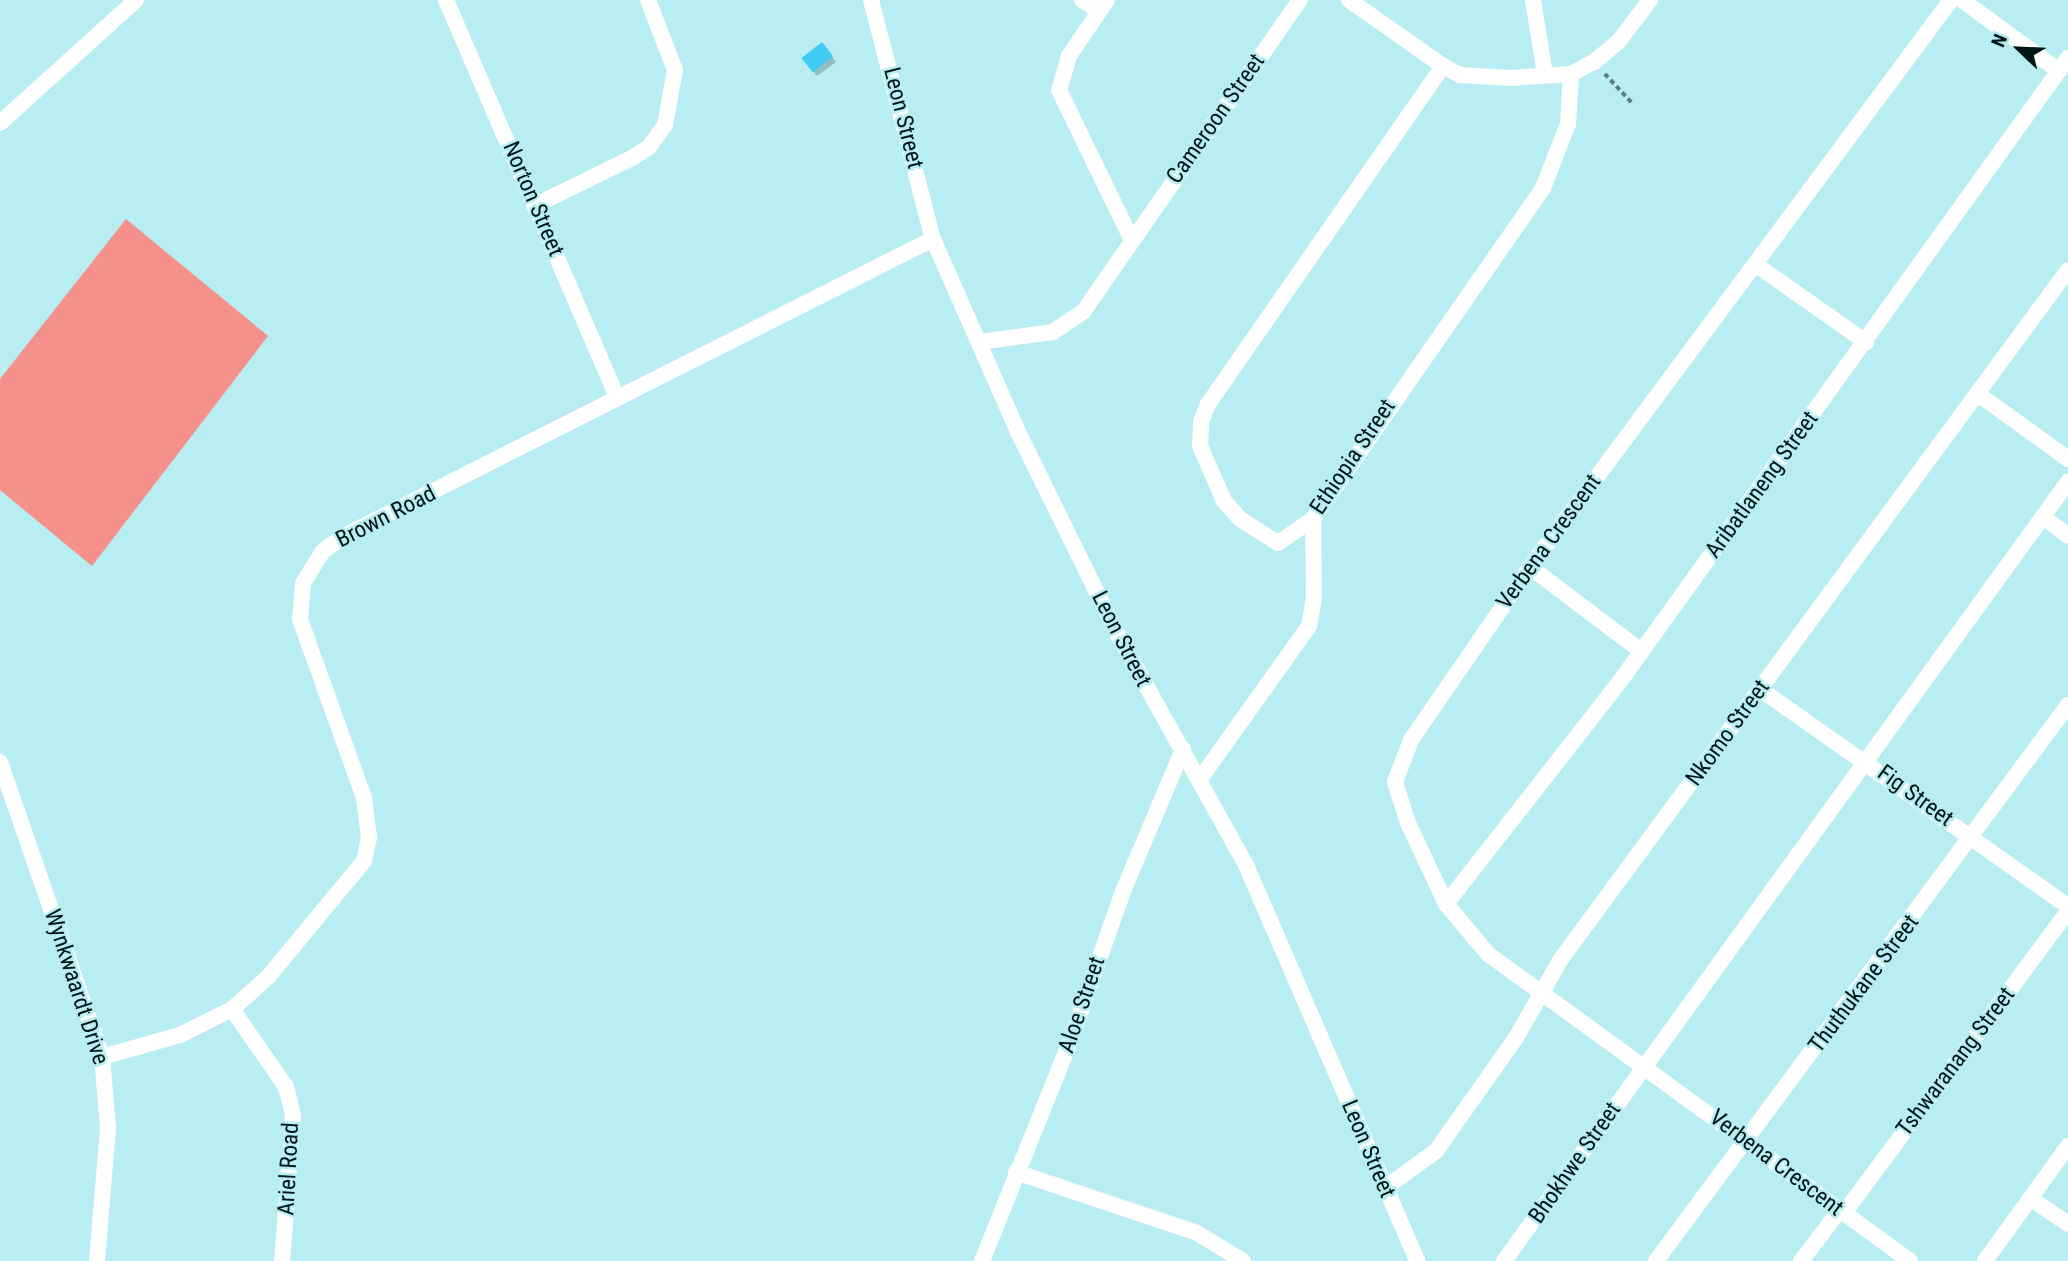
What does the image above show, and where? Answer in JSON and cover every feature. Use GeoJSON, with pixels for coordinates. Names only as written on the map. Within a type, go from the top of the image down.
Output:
{"type":"FeatureCollection","features":[{"type":"Feature","properties":{"kind":"street"},"geometry":{"type":"LineString","coordinates":[[0,123],[136,0]]}},
{"type":"Feature","properties":{"kind":"street","name":"Norton Street"},"geometry":{"type":"LineString","coordinates":[[446,0],[617,398]]}},
{"type":"Feature","properties":{"kind":"street"},"geometry":{"type":"LineString","coordinates":[[536,205],[632,158],[649,146],[665,125],[676,70],[648,0]]}},
{"type":"Feature","properties":{"kind":"street","name":"Leon Street"},"geometry":{"type":"LineString","coordinates":[[871,0],[933,239],[1111,622],[1200,779],[1245,865],[1417,1261]]}},
{"type":"Feature","properties":{"kind":"street"},"geometry":{"type":"LineString","coordinates":[[1083,0],[1103,6],[1062,68],[1059,90],[1131,238]]}},
{"type":"Feature","properties":{"kind":"street","name":"Cameroon Street"},"geometry":{"type":"LineString","coordinates":[[979,342],[1053,332],[1083,312],[1131,238],[1300,0]]}},
{"type":"Feature","properties":{"kind":"street"},"geometry":{"type":"LineString","coordinates":[[1349,0],[1443,66],[1480,78],[1571,74],[1594,62],[1619,41],[1650,0]]}},
{"type":"Feature","properties":{"kind":"street"},"geometry":{"type":"LineString","coordinates":[[1533,0],[1545,75]]}},
{"type":"Feature","properties":{"kind":"street","name":"Verbena Crescent"},"geometry":{"type":"LineString","coordinates":[[1910,1261],[1643,1063],[1541,994],[1488,954],[1446,904],[1408,823],[1396,771],[1411,740],[1530,567],[1951,0]]}},
{"type":"Feature","properties":{"kind":"street"},"geometry":{"type":"LineString","coordinates":[[1962,0],[2063,65]]}},
{"type":"Feature","properties":{"kind":"street","name":"Aribatlaneng Street"},"geometry":{"type":"LineString","coordinates":[[1446,904],[1641,651],[2063,65]]}},
{"type":"Feature","properties":{"kind":"street","name":"Ethiopia Street"},"geometry":{"type":"LineString","coordinates":[[1443,66],[1208,404],[1201,422],[1200,446],[1210,477],[1240,519],[1278,543],[1313,519],[1391,400],[1543,188],[1568,124],[1571,74]]}},
{"type":"Feature","properties":{"kind":"street","name":"Brown Road"},"geometry":{"type":"LineString","coordinates":[[102,1057],[180,1035],[232,1009],[268,977],[359,873],[368,848],[364,798],[355,765],[300,619],[303,583],[314,562],[342,537],[933,239]]}},
{"type":"Feature","properties":{"kind":"street"},"geometry":{"type":"LineString","coordinates":[[1755,264],[1866,342]]}},
{"type":"Feature","properties":{"kind":"street","name":"Nkomo Street"},"geometry":{"type":"LineString","coordinates":[[1384,1188],[1436,1151],[1484,1086],[1561,959],[2068,270]]}},
{"type":"Feature","properties":{"kind":"street"},"geometry":{"type":"LineString","coordinates":[[1978,394],[2068,459]]}},
{"type":"Feature","properties":{"kind":"street"},"geometry":{"type":"LineString","coordinates":[[1643,1063],[1867,761],[2068,482]]}},
{"type":"Feature","properties":{"kind":"street"},"geometry":{"type":"LineString","coordinates":[[2043,517],[2068,536]]}},
{"type":"Feature","properties":{"kind":"street"},"geometry":{"type":"LineString","coordinates":[[1200,779],[1309,626],[1314,597],[1313,519]]}},
{"type":"Feature","properties":{"kind":"street"},"geometry":{"type":"LineString","coordinates":[[1530,567],[1641,651]]}},
{"type":"Feature","properties":{"kind":"street","name":"Fig Street"},"geometry":{"type":"LineString","coordinates":[[1760,689],[1867,761],[2068,905]]}},
{"type":"Feature","properties":{"kind":"street","name":"Thuthukane Street"},"geometry":{"type":"LineString","coordinates":[[1656,1261],[1748,1141],[2068,705]]}},
{"type":"Feature","properties":{"kind":"street","name":"Aloe Street"},"geometry":{"type":"LineString","coordinates":[[982,1261],[1070,1042],[1124,888],[1183,749]]}},
{"type":"Feature","properties":{"kind":"street","name":"Wynkwaardt Drive"},"geometry":{"type":"LineString","coordinates":[[0,762],[6,796],[102,1057],[108,1129],[97,1261]]}},
{"type":"Feature","properties":{"kind":"street","name":"Tshwaranang Street"},"geometry":{"type":"LineString","coordinates":[[1801,1261],[1842,1212],[2068,911]]}},
{"type":"Feature","properties":{"kind":"street","name":"Ariel Road"},"geometry":{"type":"LineString","coordinates":[[232,1009],[282,1080],[293,1116],[282,1261]]}},
{"type":"Feature","properties":{"kind":"street","name":"Bhokhwe Street"},"geometry":{"type":"LineString","coordinates":[[1504,1261],[1574,1169],[1643,1063]]}},
{"type":"Feature","properties":{"kind":"street"},"geometry":{"type":"LineString","coordinates":[[1985,1261],[2068,1146]]}},
{"type":"Feature","properties":{"kind":"street"},"geometry":{"type":"LineString","coordinates":[[1016,1172],[1197,1233],[1243,1261]]}},
{"type":"Feature","properties":{"kind":"street"},"geometry":{"type":"LineString","coordinates":[[2030,1198],[2068,1224]]}},
{"type":"Feature","properties":{"kind":"street"},"geometry":{"type":"LineString","coordinates":[[991,1238],[995,1261]]}},
{"type":"Feature","properties":{"kind":"path"},"geometry":{"type":"LineString","coordinates":[[1594,62],[1632,103]]}},
{"type":"Feature","properties":{"kind":"shaded area"},"geometry":{"type":"Polygon","coordinates":[[[126,219],[268,336],[92,566],[0,490],[0,379],[126,219]]]}},
{"type":"Feature","properties":{"kind":"building"},"geometry":{"type":"Polygon","coordinates":[[[822,42],[833,56],[813,72],[802,58],[822,42]]]}}]}
